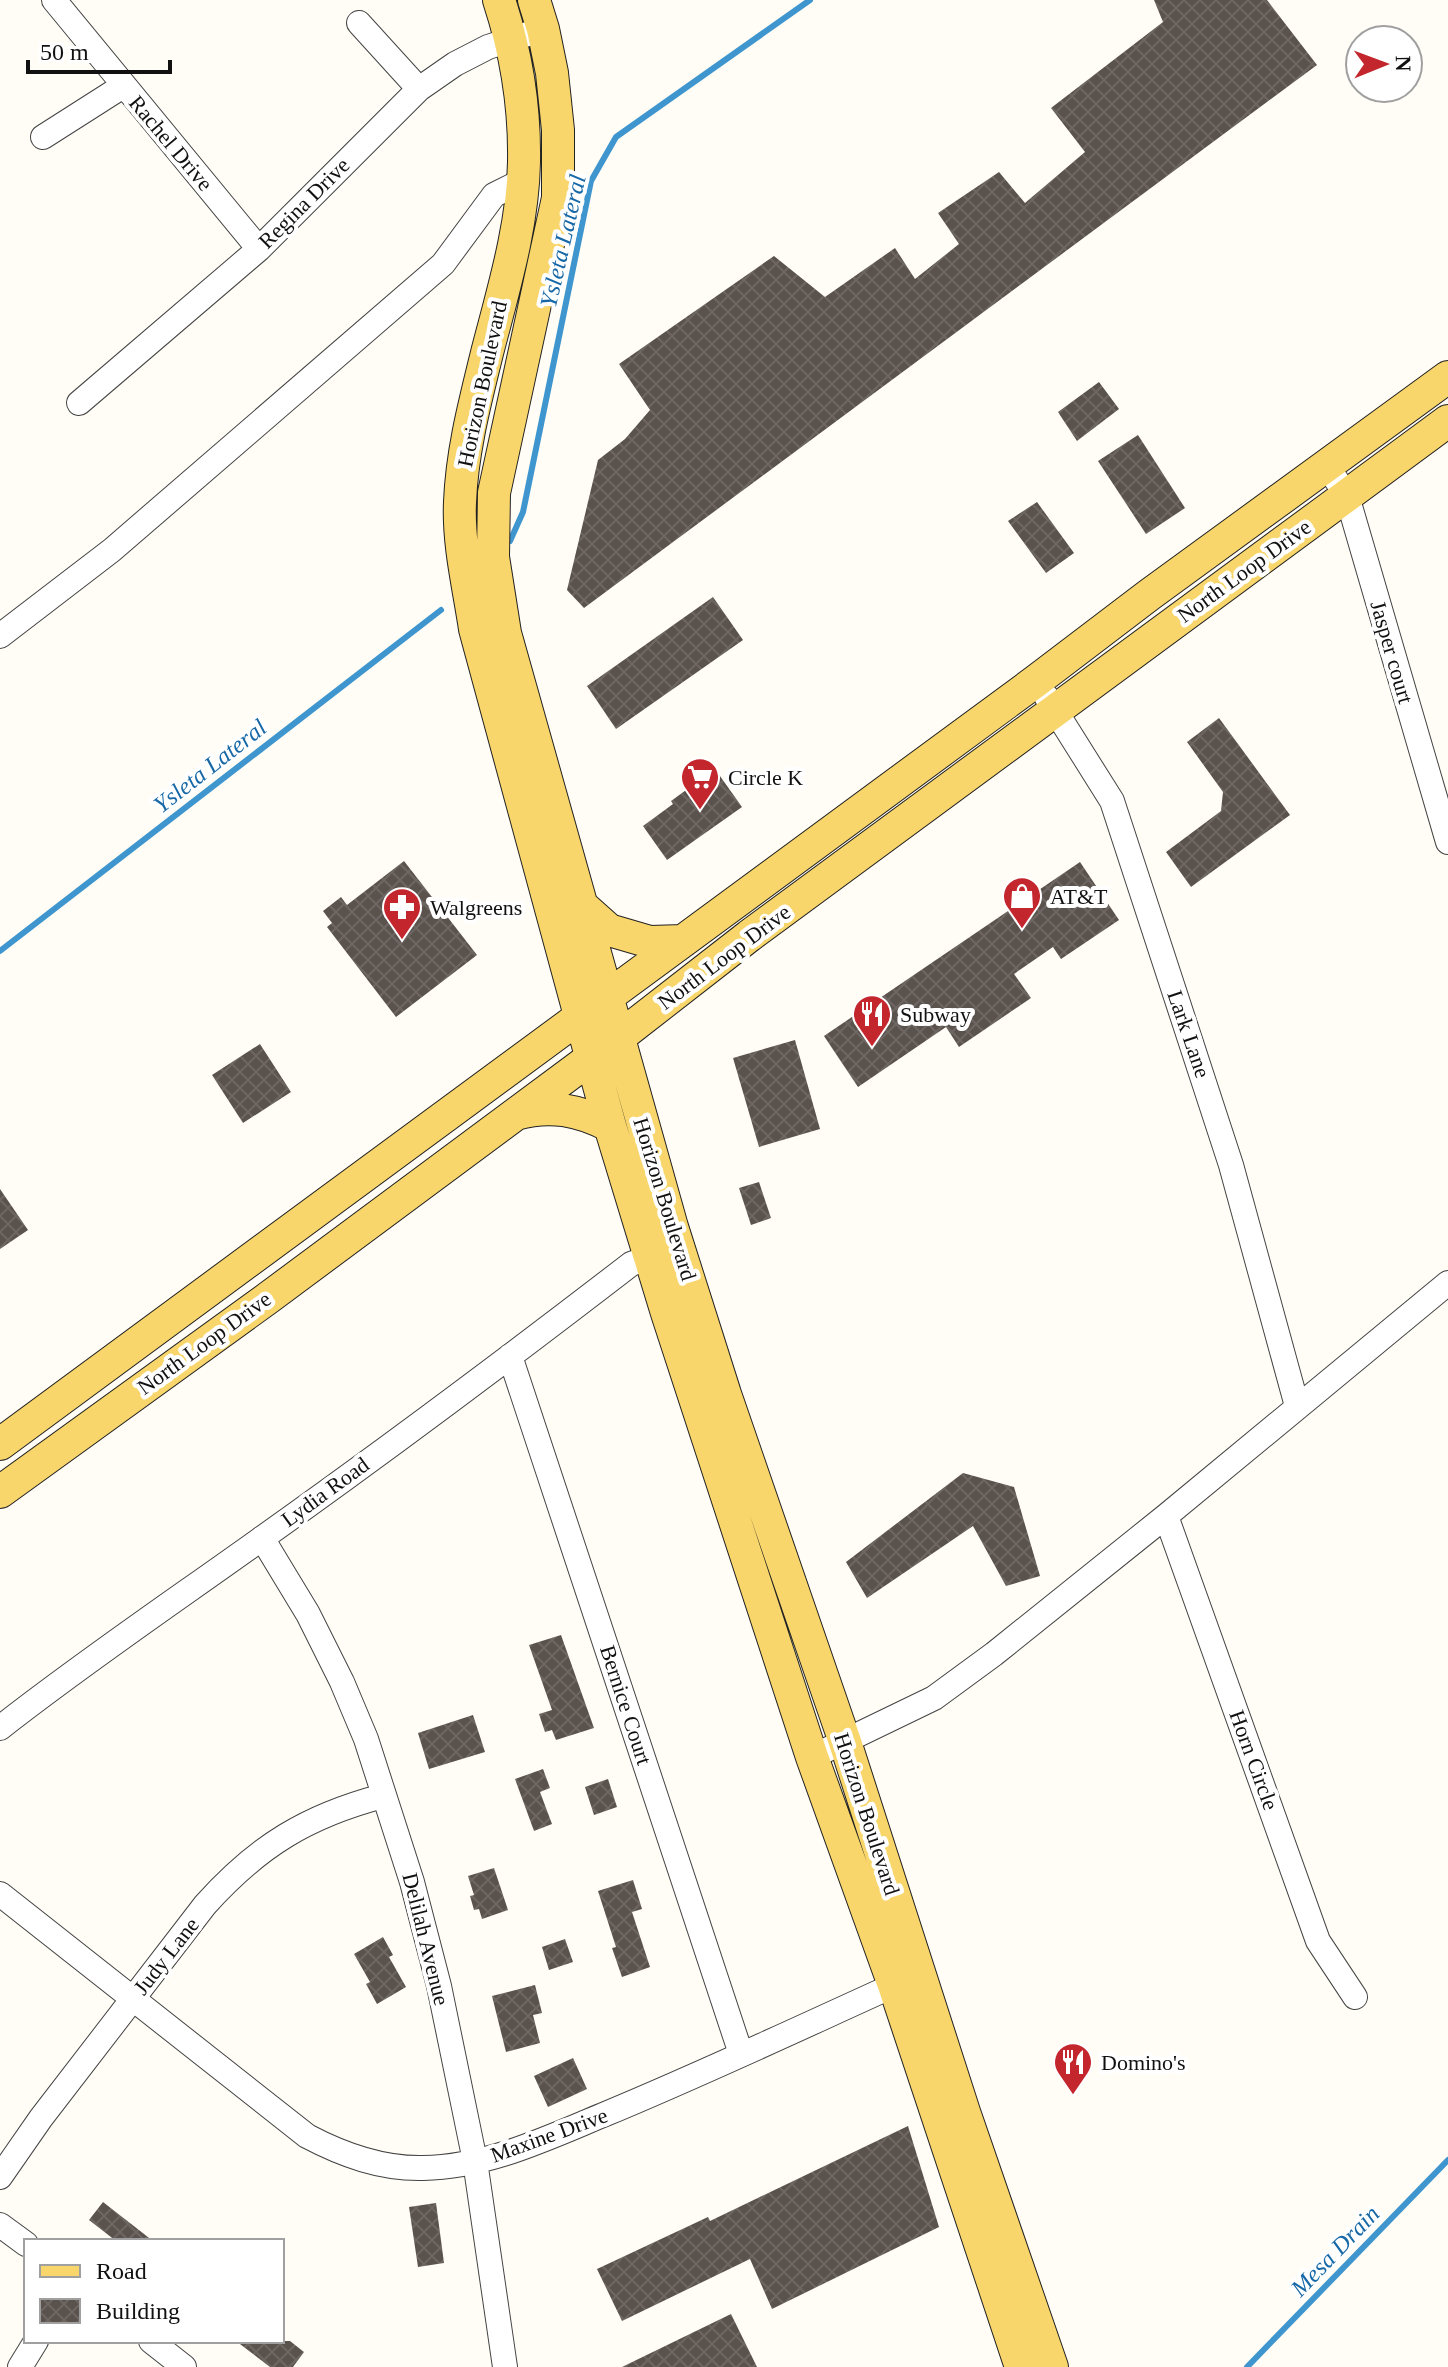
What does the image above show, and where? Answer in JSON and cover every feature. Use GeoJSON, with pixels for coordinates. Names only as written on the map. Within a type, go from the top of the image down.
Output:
{"type":"FeatureCollection","features":[{"type":"Feature","properties":{"kind":"main road","name":"Horizon Boulevard"},"geometry":{"type":"LineString","coordinates":[[499,0],[512,40],[522,106],[524,164],[515,236],[468,429],[460,504],[475,629],[594,1006],[618,1038],[672,1227],[725,1394],[845,1742],[906,1979],[1021,2367]]}},
{"type":"Feature","properties":{"kind":"main road","name":"Horizon Boulevard"},"geometry":{"type":"LineString","coordinates":[[538,14],[558,130],[558,198],[494,493],[493,557],[511,658],[581,905],[594,1006],[592,1057],[650,1257],[812,1757],[906,1979],[1052,2367]]}},
{"type":"Feature","properties":{"kind":"main road","name":"North Loop Drive"},"geometry":{"type":"LineString","coordinates":[[0,1444],[1448,377]]}},
{"type":"Feature","properties":{"kind":"main road","name":"North Loop Drive"},"geometry":{"type":"LineString","coordinates":[[0,1492],[618,1038],[749,936],[1448,421]]}},
{"type":"Feature","properties":{"kind":"main road"},"geometry":{"type":"LineString","coordinates":[[581,905],[609,930],[650,942],[683,941]]}},
{"type":"Feature","properties":{"kind":"main road"},"geometry":{"type":"LineString","coordinates":[[512,1115],[547,1108],[572,1110],[610,1126]]}},
{"type":"Feature","properties":{"kind":"main road"},"geometry":{"type":"LineString","coordinates":[[760,1597],[771,1606],[797,1645],[813,1651]]}},
{"type":"Feature","properties":{"kind":"street","name":"Rachel Drive"},"geometry":{"type":"LineString","coordinates":[[54,0],[259,249]]}},
{"type":"Feature","properties":{"kind":"street","name":"Regina Drive"},"geometry":{"type":"LineString","coordinates":[[79,403],[259,249],[419,89],[455,64],[488,47],[512,40],[538,14]]}},
{"type":"Feature","properties":{"kind":"street"},"geometry":{"type":"LineString","coordinates":[[359,23],[419,89]]}},
{"type":"Feature","properties":{"kind":"street"},"geometry":{"type":"LineString","coordinates":[[43,137],[123,86]]}},
{"type":"Feature","properties":{"kind":"street"},"geometry":{"type":"LineString","coordinates":[[0,636],[112,550],[443,264],[494,195],[522,181]]}},
{"type":"Feature","properties":{"kind":"street","name":"Jasper court"},"geometry":{"type":"LineString","coordinates":[[1327,466],[1347,496],[1448,842]]}},
{"type":"Feature","properties":{"kind":"street","name":"Lark Lane"},"geometry":{"type":"LineString","coordinates":[[1036,681],[1112,801],[1231,1165],[1297,1406]]}},
{"type":"Feature","properties":{"kind":"street","name":"Lydia Road"},"geometry":{"type":"LineString","coordinates":[[0,1728],[123,1635],[262,1538],[510,1356],[631,1264],[650,1257]]}},
{"type":"Feature","properties":{"kind":"street"},"geometry":{"type":"LineString","coordinates":[[812,1757],[934,1698],[1011,1642],[1448,1283]]}},
{"type":"Feature","properties":{"kind":"street","name":"Bernice Court"},"geometry":{"type":"LineString","coordinates":[[510,1356],[741,2054]]}},
{"type":"Feature","properties":{"kind":"street","name":"Horn Circle"},"geometry":{"type":"LineString","coordinates":[[1166,1516],[1318,1941],[1355,1997]]}},
{"type":"Feature","properties":{"kind":"street","name":"Delilah Avenue"},"geometry":{"type":"LineString","coordinates":[[262,1538],[322,1639],[342,1682],[366,1739],[412,1882],[439,1986],[475,2161],[505,2367]]}},
{"type":"Feature","properties":{"kind":"street","name":"Judy Lane"},"geometry":{"type":"LineString","coordinates":[[0,2177],[41,2118],[205,1905],[254,1856],[312,1820],[347,1805],[383,1796]]}},
{"type":"Feature","properties":{"kind":"street","name":"Maxine Drive"},"geometry":{"type":"LineString","coordinates":[[0,1894],[307,2136],[330,2148],[385,2165],[422,2168],[513,2152],[669,2088],[906,1979]]}},
{"type":"Feature","properties":{"kind":"street"},"geometry":{"type":"LineString","coordinates":[[0,2225],[24,2243]]}},
{"type":"Feature","properties":{"kind":"street"},"geometry":{"type":"LineString","coordinates":[[20,2367],[35,2343]]}},
{"type":"Feature","properties":{"kind":"street"},"geometry":{"type":"LineString","coordinates":[[154,2343],[184,2367]]}},
{"type":"Feature","properties":{"kind":"building"},"geometry":{"type":"Polygon","coordinates":[[[1154,0],[1267,0],[1317,65],[584,608],[567,590],[598,460],[625,439],[650,410],[619,364],[774,256],[825,297],[895,248],[915,279],[959,244],[938,213],[999,172],[1025,203],[1085,152],[1051,108],[1163,22],[1154,0]]]}},
{"type":"Feature","properties":{"kind":"building"},"geometry":{"type":"Polygon","coordinates":[[[1099,382],[1119,409],[1077,441],[1058,412],[1099,382]]]}},
{"type":"Feature","properties":{"kind":"building"},"geometry":{"type":"Polygon","coordinates":[[[1138,435],[1185,508],[1146,534],[1098,461],[1138,435]]]}},
{"type":"Feature","properties":{"kind":"building"},"geometry":{"type":"Polygon","coordinates":[[[1037,502],[1074,553],[1046,573],[1008,521],[1037,502]]]}},
{"type":"Feature","properties":{"kind":"building"},"geometry":{"type":"Polygon","coordinates":[[[713,597],[743,640],[616,729],[587,686],[713,597]]]}},
{"type":"Feature","properties":{"kind":"building"},"geometry":{"type":"Polygon","coordinates":[[[1219,718],[1290,815],[1191,887],[1166,852],[1221,811],[1223,792],[1187,742],[1219,718]]]}},
{"type":"Feature","properties":{"kind":"building","name":"Circle K"},"geometry":{"type":"Polygon","coordinates":[[[715,769],[742,807],[667,860],[643,826],[715,769]]]}},
{"type":"Feature","properties":{"kind":"building","name":"Walgreens"},"geometry":{"type":"Polygon","coordinates":[[[404,861],[477,955],[396,1017],[327,927],[332,923],[323,911],[341,897],[347,905],[404,861]]]}},
{"type":"Feature","properties":{"kind":"building"},"geometry":{"type":"Polygon","coordinates":[[[1080,862],[1119,920],[1061,959],[1053,947],[1014,974],[1031,998],[959,1047],[946,1027],[858,1087],[824,1036],[1080,862]]]}},
{"type":"Feature","properties":{"kind":"building"},"geometry":{"type":"Polygon","coordinates":[[[795,1040],[820,1129],[759,1147],[733,1058],[795,1040]]]}},
{"type":"Feature","properties":{"kind":"building"},"geometry":{"type":"Polygon","coordinates":[[[260,1044],[291,1092],[243,1123],[212,1075],[260,1044]]]}},
{"type":"Feature","properties":{"kind":"building"},"geometry":{"type":"Polygon","coordinates":[[[759,1182],[771,1218],[751,1225],[739,1188],[759,1182]]]}},
{"type":"Feature","properties":{"kind":"building"},"geometry":{"type":"Polygon","coordinates":[[[0,1189],[28,1230],[0,1249],[0,1189]]]}},
{"type":"Feature","properties":{"kind":"building"},"geometry":{"type":"Polygon","coordinates":[[[963,1473],[1014,1487],[1040,1576],[1006,1586],[973,1526],[867,1598],[846,1562],[963,1473]]]}},
{"type":"Feature","properties":{"kind":"building"},"geometry":{"type":"Polygon","coordinates":[[[561,1635],[594,1728],[556,1740],[552,1730],[545,1732],[539,1714],[552,1710],[529,1645],[561,1635]]]}},
{"type":"Feature","properties":{"kind":"building"},"geometry":{"type":"Polygon","coordinates":[[[473,1715],[485,1752],[429,1769],[418,1733],[473,1715]]]}},
{"type":"Feature","properties":{"kind":"building"},"geometry":{"type":"Polygon","coordinates":[[[543,1769],[550,1788],[540,1792],[552,1824],[534,1831],[515,1779],[543,1769]]]}},
{"type":"Feature","properties":{"kind":"building"},"geometry":{"type":"Polygon","coordinates":[[[608,1779],[617,1807],[594,1815],[585,1787],[608,1779]]]}},
{"type":"Feature","properties":{"kind":"building"},"geometry":{"type":"Polygon","coordinates":[[[494,1868],[508,1910],[482,1919],[479,1909],[474,1910],[470,1896],[474,1895],[468,1876],[494,1868]]]}},
{"type":"Feature","properties":{"kind":"building"},"geometry":{"type":"Polygon","coordinates":[[[633,1880],[642,1909],[632,1912],[650,1967],[622,1977],[598,1891],[633,1880]]]}},
{"type":"Feature","properties":{"kind":"building"},"geometry":{"type":"Polygon","coordinates":[[[383,1937],[393,1955],[389,1957],[406,1987],[377,2004],[366,1984],[370,1982],[354,1954],[383,1937]]]}},
{"type":"Feature","properties":{"kind":"building"},"geometry":{"type":"Polygon","coordinates":[[[565,1939],[573,1962],[549,1970],[542,1947],[565,1939]]]}},
{"type":"Feature","properties":{"kind":"building"},"geometry":{"type":"Polygon","coordinates":[[[535,1985],[542,2013],[533,2015],[540,2043],[506,2052],[492,1996],[535,1985]]]}},
{"type":"Feature","properties":{"kind":"building"},"geometry":{"type":"Polygon","coordinates":[[[573,2058],[587,2089],[548,2107],[534,2076],[573,2058]]]}},
{"type":"Feature","properties":{"kind":"building"},"geometry":{"type":"Polygon","coordinates":[[[908,2126],[939,2227],[772,2309],[750,2259],[622,2321],[597,2269],[708,2217],[710,2221],[908,2126]]]}},
{"type":"Feature","properties":{"kind":"building"},"geometry":{"type":"Polygon","coordinates":[[[103,2202],[150,2239],[113,2239],[89,2220],[103,2202]]]}},
{"type":"Feature","properties":{"kind":"building"},"geometry":{"type":"Polygon","coordinates":[[[436,2203],[444,2263],[418,2267],[409,2207],[436,2203]]]}},
{"type":"Feature","properties":{"kind":"building"},"geometry":{"type":"Polygon","coordinates":[[[731,2314],[757,2367],[622,2367],[731,2314]]]}},
{"type":"Feature","properties":{"kind":"building"},"geometry":{"type":"Polygon","coordinates":[[[290,2341],[304,2352],[293,2367],[270,2367],[239,2343],[290,2341]]]}},
{"type":"Feature","properties":{"kind":"waterway","name":"Ysleta Lateral"},"geometry":{"type":"LineString","coordinates":[[510,541],[523,512],[591,181],[616,137],[810,0]]}},
{"type":"Feature","properties":{"kind":"waterway","name":"Ysleta Lateral"},"geometry":{"type":"LineString","coordinates":[[0,951],[441,610]]}},
{"type":"Feature","properties":{"kind":"waterway","name":"Mesa Drain"},"geometry":{"type":"LineString","coordinates":[[1247,2367],[1448,2160]]}},
{"type":"Feature","properties":{"kind":"place","name":"Circle K"},"geometry":{"type":"Point","coordinates":[700,811]}},
{"type":"Feature","properties":{"kind":"place","name":"AT&T"},"geometry":{"type":"Point","coordinates":[1022,930]}},
{"type":"Feature","properties":{"kind":"place","name":"Walgreens"},"geometry":{"type":"Point","coordinates":[402,941]}},
{"type":"Feature","properties":{"kind":"place","name":"Subway"},"geometry":{"type":"Point","coordinates":[872,1048]}},
{"type":"Feature","properties":{"kind":"place","name":"Domino's"},"geometry":{"type":"Point","coordinates":[1073,2096]}}]}
